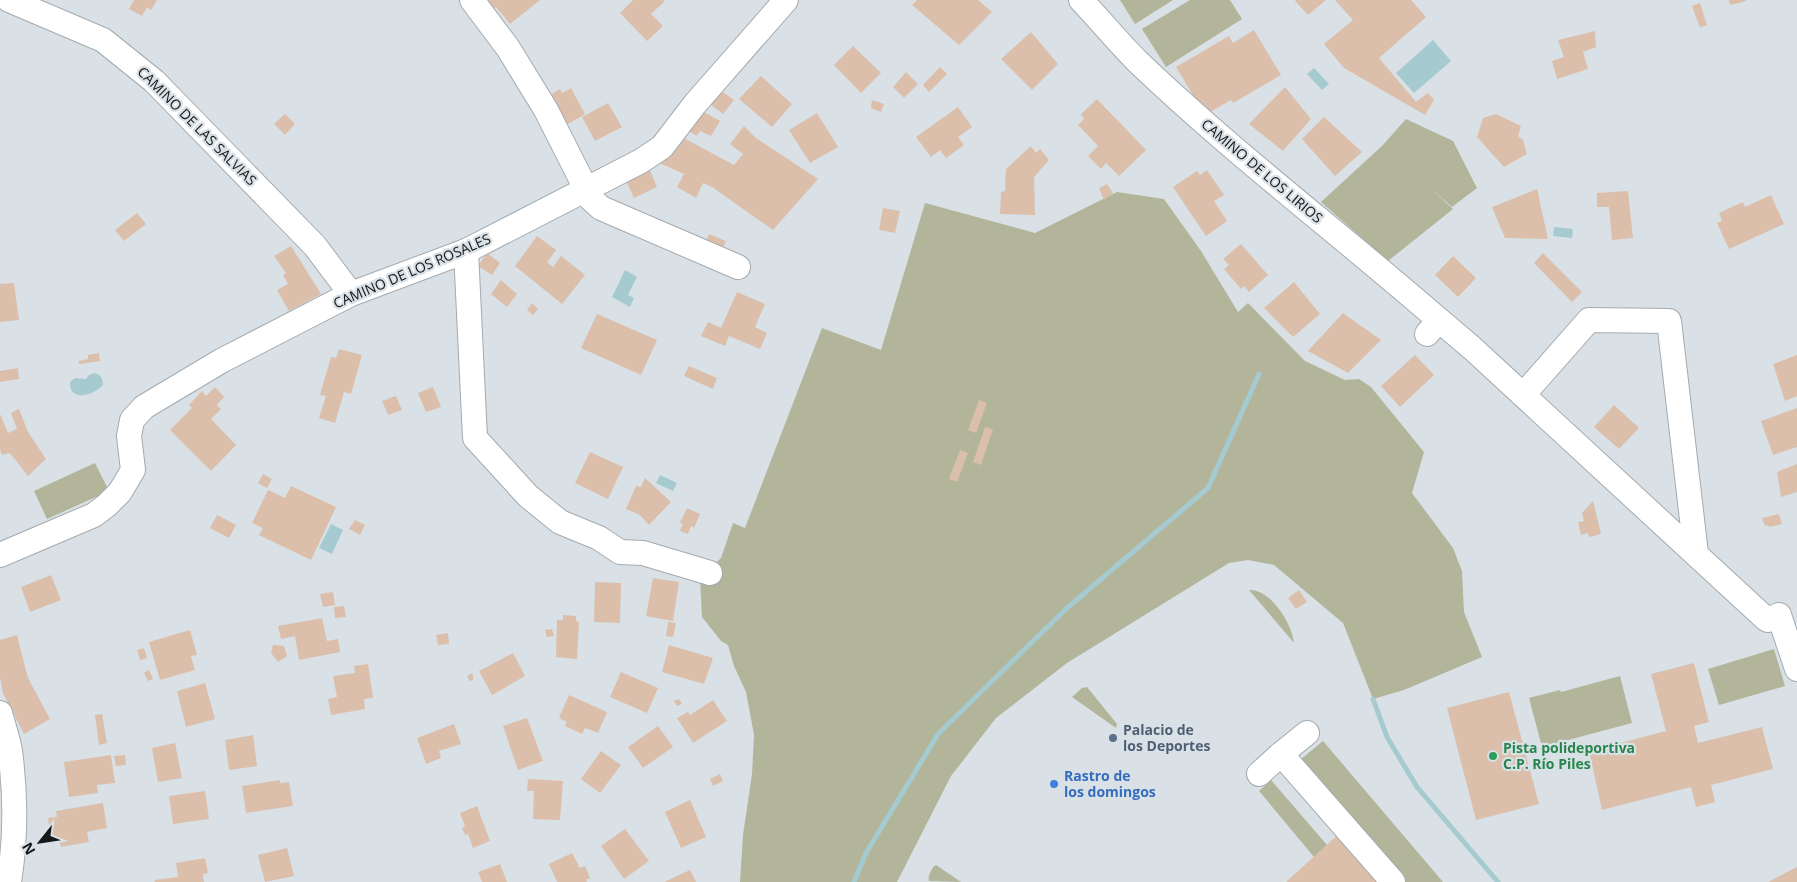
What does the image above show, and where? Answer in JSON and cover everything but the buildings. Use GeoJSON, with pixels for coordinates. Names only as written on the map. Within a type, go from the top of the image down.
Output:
{"type":"FeatureCollection","features":[{"type":"Feature","properties":{"kind":"street","name":"CAMINO DE LAS SALVIAS"},"geometry":{"type":"LineString","coordinates":[[10,0],[103,40],[154,80],[315,246],[351,294]]}},
{"type":"Feature","properties":{"kind":"street"},"geometry":{"type":"LineString","coordinates":[[472,0],[508,48],[546,110],[590,199],[601,208],[738,267]]}},
{"type":"Feature","properties":{"kind":"street","name":"CAMINO DE LOS ROSALES"},"geometry":{"type":"LineString","coordinates":[[0,555],[94,515],[120,492],[133,470],[129,436],[132,420],[144,407],[222,361],[351,294],[466,251],[641,161],[662,147],[696,104],[786,0]]}},
{"type":"Feature","properties":{"kind":"street","name":"CAMINO DE LOS LIRIOS"},"geometry":{"type":"LineString","coordinates":[[1081,0],[1136,60],[1210,128],[1385,274],[1433,327],[1472,348],[1768,620],[1779,615],[1797,669]]}},
{"type":"Feature","properties":{"kind":"street"},"geometry":{"type":"LineString","coordinates":[[466,251],[475,438],[528,496],[560,522],[599,538],[620,552],[643,552],[710,573]]}},
{"type":"Feature","properties":{"kind":"street"},"geometry":{"type":"LineString","coordinates":[[1523,395],[1589,320],[1669,321],[1696,554]]}},
{"type":"Feature","properties":{"kind":"street"},"geometry":{"type":"LineString","coordinates":[[0,713],[10,749],[16,811],[9,882]]}},
{"type":"Feature","properties":{"kind":"street"},"geometry":{"type":"LineString","coordinates":[[1259,774],[1307,733]]}},
{"type":"Feature","properties":{"kind":"street"},"geometry":{"type":"LineString","coordinates":[[1281,754],[1392,882]]}},
{"type":"Feature","properties":{"kind":"green space"},"geometry":{"type":"Polygon","coordinates":[[[1120,0],[1173,0],[1135,24],[1120,0]]]}},
{"type":"Feature","properties":{"kind":"green space"},"geometry":{"type":"Polygon","coordinates":[[[1190,0],[1230,0],[1242,19],[1166,67],[1142,29],[1190,0]]]}},
{"type":"Feature","properties":{"kind":"green space"},"geometry":{"type":"Polygon","coordinates":[[[1406,119],[1453,141],[1477,188],[1452,207],[1430,188],[1453,209],[1388,261],[1321,202],[1383,145],[1406,119]]]}},
{"type":"Feature","properties":{"kind":"green space"},"geometry":{"type":"Polygon","coordinates":[[[1117,192],[1164,199],[1201,251],[1238,312],[1248,303],[1305,361],[1345,380],[1359,379],[1371,387],[1424,452],[1412,493],[1453,548],[1462,571],[1464,612],[1482,657],[1404,690],[1373,699],[1343,623],[1274,565],[1248,560],[1229,563],[1067,663],[996,718],[951,776],[897,882],[740,882],[743,835],[752,774],[754,735],[746,692],[734,666],[728,645],[721,641],[702,617],[700,578],[721,558],[733,523],[745,528],[822,328],[881,350],[925,203],[1035,233],[1117,192]]]}},
{"type":"Feature","properties":{"kind":"green space"},"geometry":{"type":"Polygon","coordinates":[[[95,463],[109,491],[47,519],[34,491],[95,463]]]}},
{"type":"Feature","properties":{"kind":"green space"},"geometry":{"type":"Polygon","coordinates":[[[1249,590],[1265,595],[1279,609],[1289,627],[1294,643],[1249,590]]]}},
{"type":"Feature","properties":{"kind":"green space"},"geometry":{"type":"Polygon","coordinates":[[[1774,649],[1785,686],[1719,705],[1708,669],[1774,649]]]}},
{"type":"Feature","properties":{"kind":"green space"},"geometry":{"type":"Polygon","coordinates":[[[1620,676],[1632,723],[1542,747],[1529,698],[1560,690],[1561,692],[1620,676]]]}},
{"type":"Feature","properties":{"kind":"green space"},"geometry":{"type":"Polygon","coordinates":[[[1087,687],[1117,724],[1116,728],[1072,697],[1082,688],[1087,687]]]}},
{"type":"Feature","properties":{"kind":"green space"},"geometry":{"type":"Polygon","coordinates":[[[1323,741],[1443,882],[1404,882],[1300,760],[1323,741]]]}},
{"type":"Feature","properties":{"kind":"green space"},"geometry":{"type":"Polygon","coordinates":[[[1271,780],[1327,845],[1314,857],[1259,791],[1271,780]]]}},
{"type":"Feature","properties":{"kind":"green space"},"geometry":{"type":"Polygon","coordinates":[[[936,865],[961,882],[929,881],[930,872],[936,865]]]}},
{"type":"Feature","properties":{"kind":"water"},"geometry":{"type":"Polygon","coordinates":[[[1433,40],[1451,61],[1414,93],[1396,73],[1433,40]]]}},
{"type":"Feature","properties":{"kind":"water"},"geometry":{"type":"Polygon","coordinates":[[[1314,68],[1329,84],[1322,90],[1307,74],[1314,68]]]}},
{"type":"Feature","properties":{"kind":"water"},"geometry":{"type":"Polygon","coordinates":[[[1554,227],[1573,229],[1572,238],[1553,236],[1554,227]]]}},
{"type":"Feature","properties":{"kind":"water"},"geometry":{"type":"Polygon","coordinates":[[[625,270],[637,277],[628,295],[634,298],[630,307],[612,297],[625,270]]]}},
{"type":"Feature","properties":{"kind":"water"},"geometry":{"type":"Polygon","coordinates":[[[94,373],[103,380],[103,385],[99,389],[83,395],[74,393],[70,382],[75,378],[86,379],[94,373]]]}},
{"type":"Feature","properties":{"kind":"water"},"geometry":{"type":"Polygon","coordinates":[[[660,475],[677,483],[673,491],[656,483],[660,475]]]}},
{"type":"Feature","properties":{"kind":"water"},"geometry":{"type":"Polygon","coordinates":[[[331,524],[343,530],[332,554],[319,548],[331,524]]]}},
{"type":"Feature","properties":{"kind":"waterway"},"geometry":{"type":"LineString","coordinates":[[854,882],[866,853],[938,734],[1067,608],[1208,488],[1259,374]]}},
{"type":"Feature","properties":{"kind":"waterway"},"geometry":{"type":"LineString","coordinates":[[1373,699],[1387,737],[1417,787],[1498,882]]}},
{"type":"Feature","properties":{"kind":"place","name":"Palacio de los Deportes"},"geometry":{"type":"Point","coordinates":[1113,738]}},
{"type":"Feature","properties":{"kind":"place","name":"Pista polideportiva C.P. Río Piles"},"geometry":{"type":"Point","coordinates":[1493,756]}},
{"type":"Feature","properties":{"kind":"place","name":"Rastro de los domingos"},"geometry":{"type":"Point","coordinates":[1054,784]}}]}
